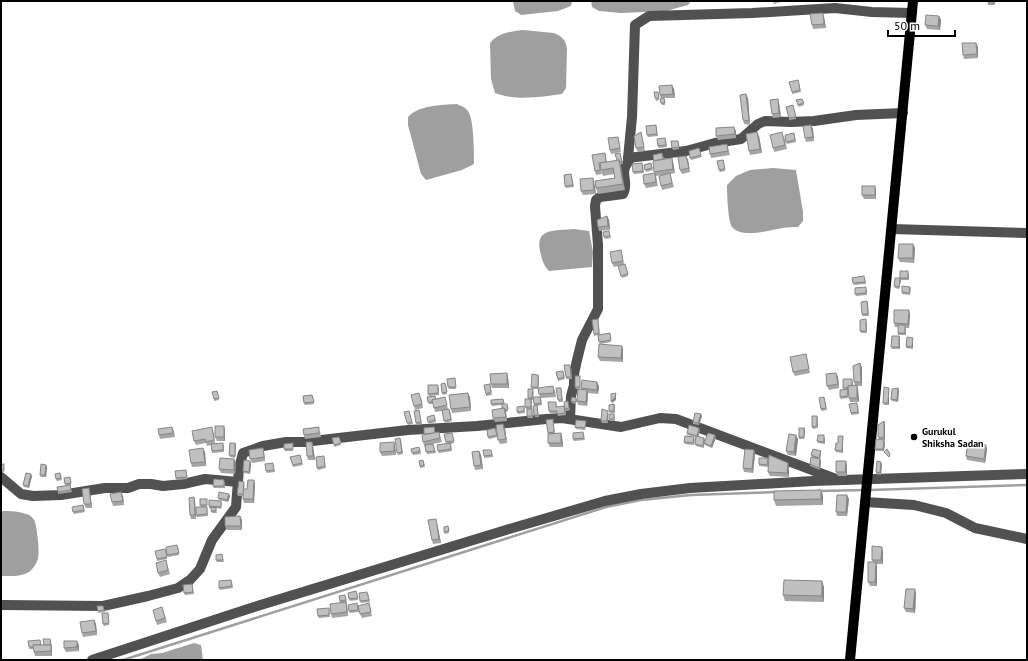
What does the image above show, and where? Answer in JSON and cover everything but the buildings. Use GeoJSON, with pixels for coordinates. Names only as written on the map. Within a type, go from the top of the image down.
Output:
{"type":"FeatureCollection","features":[{"type":"Feature","properties":{"kind":"main road"},"geometry":{"type":"LineString","coordinates":[[850,660],[913,1]]}},
{"type":"Feature","properties":{"kind":"street"},"geometry":{"type":"LineString","coordinates":[[570,419],[574,374],[582,340],[598,309],[596,200],[600,197],[623,194],[626,185],[624,171],[625,166],[629,162],[635,25],[649,16],[752,13],[835,8],[872,12],[912,13]]}},
{"type":"Feature","properties":{"kind":"street"},"geometry":{"type":"LineString","coordinates":[[628,158],[686,151],[716,143],[741,139],[758,124],[765,120],[814,122],[856,116],[902,113]]}},
{"type":"Feature","properties":{"kind":"street"},"geometry":{"type":"LineString","coordinates":[[892,229],[1027,233]]}},
{"type":"Feature","properties":{"kind":"street"},"geometry":{"type":"LineString","coordinates":[[1,605],[103,606],[178,588],[190,580],[200,569],[212,540],[236,507],[238,482],[243,453],[263,446],[286,442],[304,442],[354,435],[562,418],[621,427],[660,418],[676,419],[840,480]]}},
{"type":"Feature","properties":{"kind":"street"},"geometry":{"type":"LineString","coordinates":[[92,660],[251,608],[605,502],[641,494],[690,488],[840,480],[1027,474]]}},
{"type":"Feature","properties":{"kind":"street"},"geometry":{"type":"LineString","coordinates":[[1,477],[21,494],[33,496],[61,495],[105,488],[128,488],[139,484],[163,486],[183,484],[205,479],[238,482]]}},
{"type":"Feature","properties":{"kind":"street"},"geometry":{"type":"LineString","coordinates":[[866,500],[914,505],[946,513],[975,528],[1027,540]]}},
{"type":"Feature","properties":{"kind":"shaded area"},"geometry":{"type":"Polygon","coordinates":[[[513,1],[572,1],[571,6],[558,11],[521,15],[515,11],[513,1]]]}},
{"type":"Feature","properties":{"kind":"shaded area"},"geometry":{"type":"Polygon","coordinates":[[[591,1],[691,1],[688,5],[666,11],[621,13],[599,11],[592,7],[591,1]]]}},
{"type":"Feature","properties":{"kind":"shaded area"},"geometry":{"type":"Polygon","coordinates":[[[523,30],[554,33],[565,41],[567,48],[566,88],[562,94],[520,98],[495,93],[491,79],[490,43],[493,39],[501,35],[523,30]]]}},
{"type":"Feature","properties":{"kind":"shaded area"},"geometry":{"type":"Polygon","coordinates":[[[457,104],[466,108],[470,115],[473,136],[474,164],[462,170],[426,180],[421,174],[408,125],[408,117],[424,108],[437,105],[457,104]]]}},
{"type":"Feature","properties":{"kind":"shaded area"},"geometry":{"type":"Polygon","coordinates":[[[773,168],[796,170],[803,212],[803,221],[798,227],[756,233],[737,231],[731,224],[728,207],[727,185],[736,176],[750,170],[773,168]]]}},
{"type":"Feature","properties":{"kind":"shaded area"},"geometry":{"type":"Polygon","coordinates":[[[574,229],[589,231],[593,252],[592,267],[549,271],[544,264],[540,251],[539,243],[541,238],[544,234],[549,232],[574,229]]]}},
{"type":"Feature","properties":{"kind":"shaded area"},"geometry":{"type":"Polygon","coordinates":[[[1,511],[26,514],[32,517],[35,522],[39,552],[38,559],[32,569],[26,574],[1,576],[1,511]]]}},
{"type":"Feature","properties":{"kind":"shaded area"},"geometry":{"type":"Polygon","coordinates":[[[194,643],[201,645],[203,660],[139,660],[151,654],[162,653],[194,643]]]}},
{"type":"Feature","properties":{"kind":"waterway"},"geometry":{"type":"LineString","coordinates":[[870,490],[1027,485]]}},
{"type":"Feature","properties":{"kind":"waterway"},"geometry":{"type":"LineString","coordinates":[[818,491],[865,490]]}},
{"type":"Feature","properties":{"kind":"waterway"},"geometry":{"type":"LineString","coordinates":[[123,660],[606,507],[641,500],[691,495],[777,492]]}},
{"type":"Feature","properties":{"kind":"place","name":"Gurukul Shiksha Sadan"},"geometry":{"type":"Point","coordinates":[914,437]}}]}
